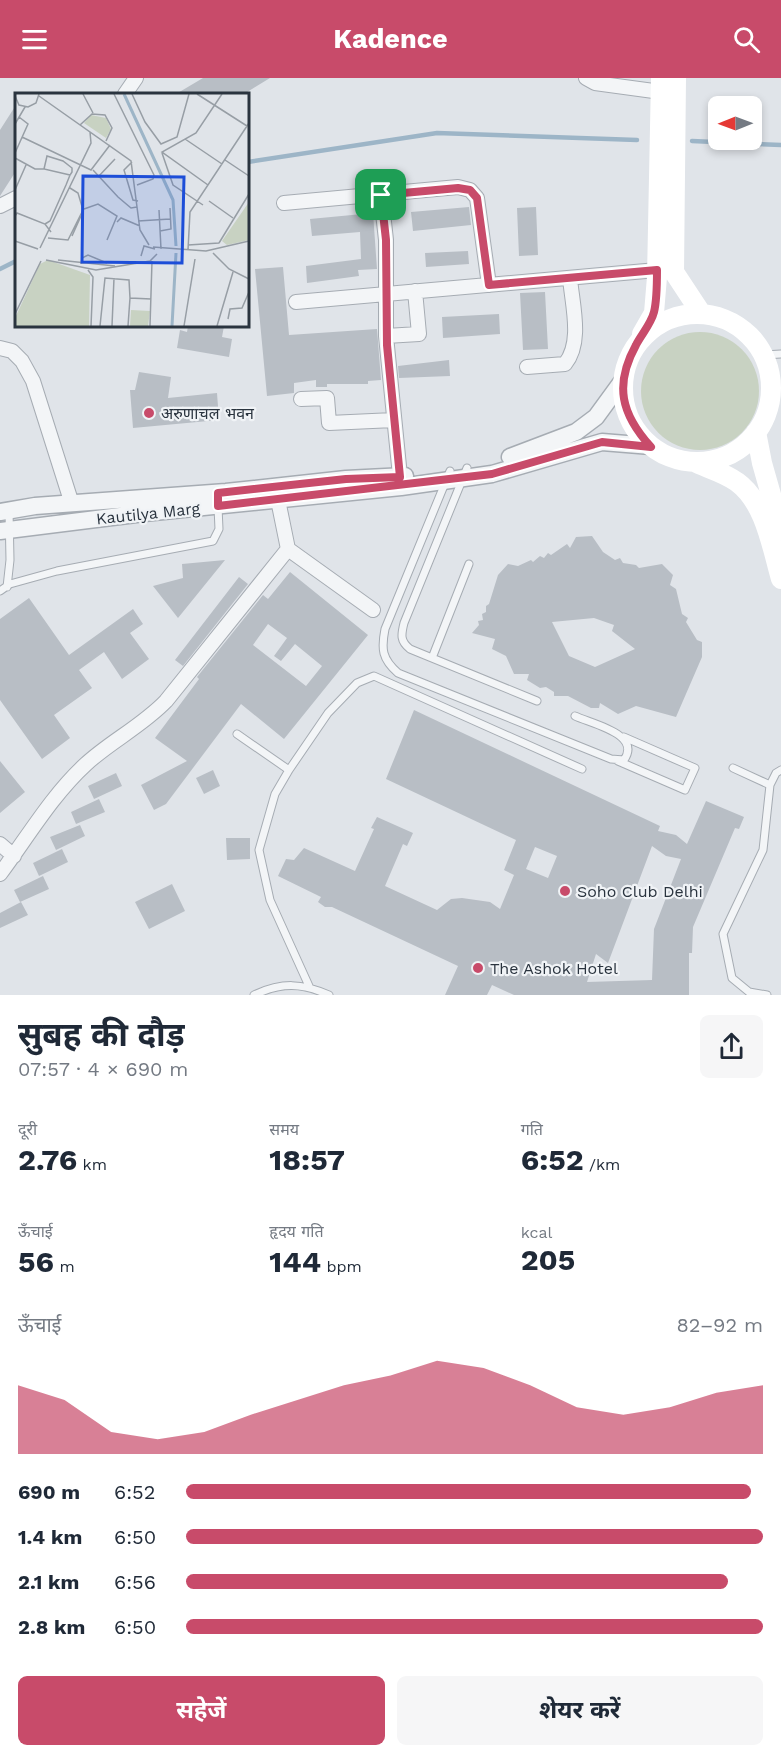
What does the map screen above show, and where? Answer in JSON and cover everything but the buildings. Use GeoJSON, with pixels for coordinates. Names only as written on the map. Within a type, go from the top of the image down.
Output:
{"type":"FeatureCollection","features":[{"type":"Feature","properties":{"kind":"main road"},"geometry":{"type":"LineString","coordinates":[[676,78],[674,272],[701,313]]}},
{"type":"Feature","properties":{"kind":"main road"},"geometry":{"type":"LineString","coordinates":[[636,344],[654,326],[676,316],[701,313],[726,319],[748,334],[772,354],[771,395],[766,414],[756,432],[744,445],[729,455],[712,461],[694,462],[671,458],[651,447],[634,428],[624,405],[622,380],[627,361],[636,344],[654,313],[661,85]]}},
{"type":"Feature","properties":{"kind":"main road"},"geometry":{"type":"LineString","coordinates":[[756,432],[762,463],[781,530]]}},
{"type":"Feature","properties":{"kind":"main road"},"geometry":{"type":"LineString","coordinates":[[694,462],[735,480],[750,493],[766,529],[781,579]]}},
{"type":"Feature","properties":{"kind":"street"},"geometry":{"type":"LineString","coordinates":[[126,93],[136,78]]}},
{"type":"Feature","properties":{"kind":"street"},"geometry":{"type":"LineString","coordinates":[[586,78],[595,83],[661,85]]}},
{"type":"Feature","properties":{"kind":"street"},"geometry":{"type":"LineString","coordinates":[[284,203],[458,188],[470,190],[477,198],[489,285]]}},
{"type":"Feature","properties":{"kind":"street"},"geometry":{"type":"LineString","coordinates":[[381,195],[386,240],[386,336],[400,482]]}},
{"type":"Feature","properties":{"kind":"street"},"geometry":{"type":"LineString","coordinates":[[0,206],[15,198]]}},
{"type":"Feature","properties":{"kind":"street"},"geometry":{"type":"LineString","coordinates":[[296,302],[657,270]]}},
{"type":"Feature","properties":{"kind":"street"},"geometry":{"type":"LineString","coordinates":[[527,367],[565,364],[572,355],[575,342],[570,278]]}},
{"type":"Feature","properties":{"kind":"street"},"geometry":{"type":"LineString","coordinates":[[386,336],[419,334],[416,291]]}},
{"type":"Feature","properties":{"kind":"street"},"geometry":{"type":"LineString","coordinates":[[0,348],[12,351],[22,361],[33,381],[72,504]]}},
{"type":"Feature","properties":{"kind":"street","name":"Kautilya Marg"},"geometry":{"type":"LineString","coordinates":[[457,475],[576,432],[596,417],[622,380]]}},
{"type":"Feature","properties":{"kind":"street"},"geometry":{"type":"LineString","coordinates":[[301,399],[327,398],[329,423],[394,420]]}},
{"type":"Feature","properties":{"kind":"street","name":"Kautilya Marg"},"geometry":{"type":"LineString","coordinates":[[4,511],[72,504],[278,500],[457,475],[492,474],[602,442],[651,447]]}},
{"type":"Feature","properties":{"kind":"street","name":"Kautilya Marg"},"geometry":{"type":"LineString","coordinates":[[5,530],[218,500],[346,479],[400,482]]}},
{"type":"Feature","properties":{"kind":"street"},"geometry":{"type":"LineString","coordinates":[[278,500],[288,549],[373,610]]}},
{"type":"Feature","properties":{"kind":"street"},"geometry":{"type":"LineString","coordinates":[[0,874],[63,788],[85,765],[149,719],[166,701],[288,549]]}},
{"type":"Feature","properties":{"kind":"street"},"geometry":{"type":"LineString","coordinates":[[0,844],[14,856]]}},
{"type":"Feature","properties":{"kind":"lane"},"geometry":{"type":"LineString","coordinates":[[457,475],[401,636],[404,644],[410,649],[537,701]]}},
{"type":"Feature","properties":{"kind":"lane"},"geometry":{"type":"LineString","coordinates":[[457,475],[385,629],[381,647],[386,663],[398,673],[685,790],[695,768],[575,717]]}},
{"type":"Feature","properties":{"kind":"lane"},"geometry":{"type":"LineString","coordinates":[[4,511],[3,589],[57,571],[213,541],[219,529],[218,500]]}},
{"type":"Feature","properties":{"kind":"lane"},"geometry":{"type":"LineString","coordinates":[[432,658],[469,564]]}},
{"type":"Feature","properties":{"kind":"lane"},"geometry":{"type":"LineString","coordinates":[[309,986],[270,900],[259,850],[275,794],[289,770],[328,713],[357,683],[375,676],[582,769]]}},
{"type":"Feature","properties":{"kind":"lane"},"geometry":{"type":"LineString","coordinates":[[237,734],[289,770]]}},
{"type":"Feature","properties":{"kind":"lane"},"geometry":{"type":"LineString","coordinates":[[618,761],[624,760],[629,753],[628,743],[621,736]]}},
{"type":"Feature","properties":{"kind":"lane"},"geometry":{"type":"LineString","coordinates":[[733,768],[771,785]]}},
{"type":"Feature","properties":{"kind":"lane"},"geometry":{"type":"LineString","coordinates":[[767,995],[749,992],[732,978],[723,934],[763,850],[771,785],[776,773],[781,770]]}},
{"type":"Feature","properties":{"kind":"lane"},"geometry":{"type":"LineString","coordinates":[[254,995],[281,985],[309,986],[329,995]]}},
{"type":"Feature","properties":{"kind":"green space"},"geometry":{"type":"Polygon","coordinates":[[[700,332],[723,336],[742,349],[755,368],[759,391],[755,414],[742,433],[723,446],[700,450],[677,446],[658,433],[645,414],[641,391],[645,368],[658,349],[677,336],[700,332]]]}},
{"type":"Feature","properties":{"kind":"waterway"},"geometry":{"type":"LineString","coordinates":[[249,162],[437,133],[637,140]]}},
{"type":"Feature","properties":{"kind":"waterway"},"geometry":{"type":"LineString","coordinates":[[692,141],[781,145]]}},
{"type":"Feature","properties":{"kind":"waterway"},"geometry":{"type":"LineString","coordinates":[[0,269],[15,262]]}},
{"type":"Feature","properties":{"kind":"place","name":"अरुणाचल भवन"},"geometry":{"type":"Point","coordinates":[149,413]}},
{"type":"Feature","properties":{"kind":"place","name":"Soho Club Delhi"},"geometry":{"type":"Point","coordinates":[565,891]}},
{"type":"Feature","properties":{"kind":"place","name":"The Ashok Hotel"},"geometry":{"type":"Point","coordinates":[478,968]}},
{"type":"Feature","properties":{"kind":"route"},"geometry":{"type":"LineString","coordinates":[[458,188],[470,190],[477,198],[489,285],[657,270],[654,313],[627,361],[622,380],[624,405],[634,428],[651,447],[602,442],[547,456],[492,474],[401,487],[218,506],[218,493],[346,479],[400,477],[387,345],[386,240],[381,195],[458,188]]}}]}
